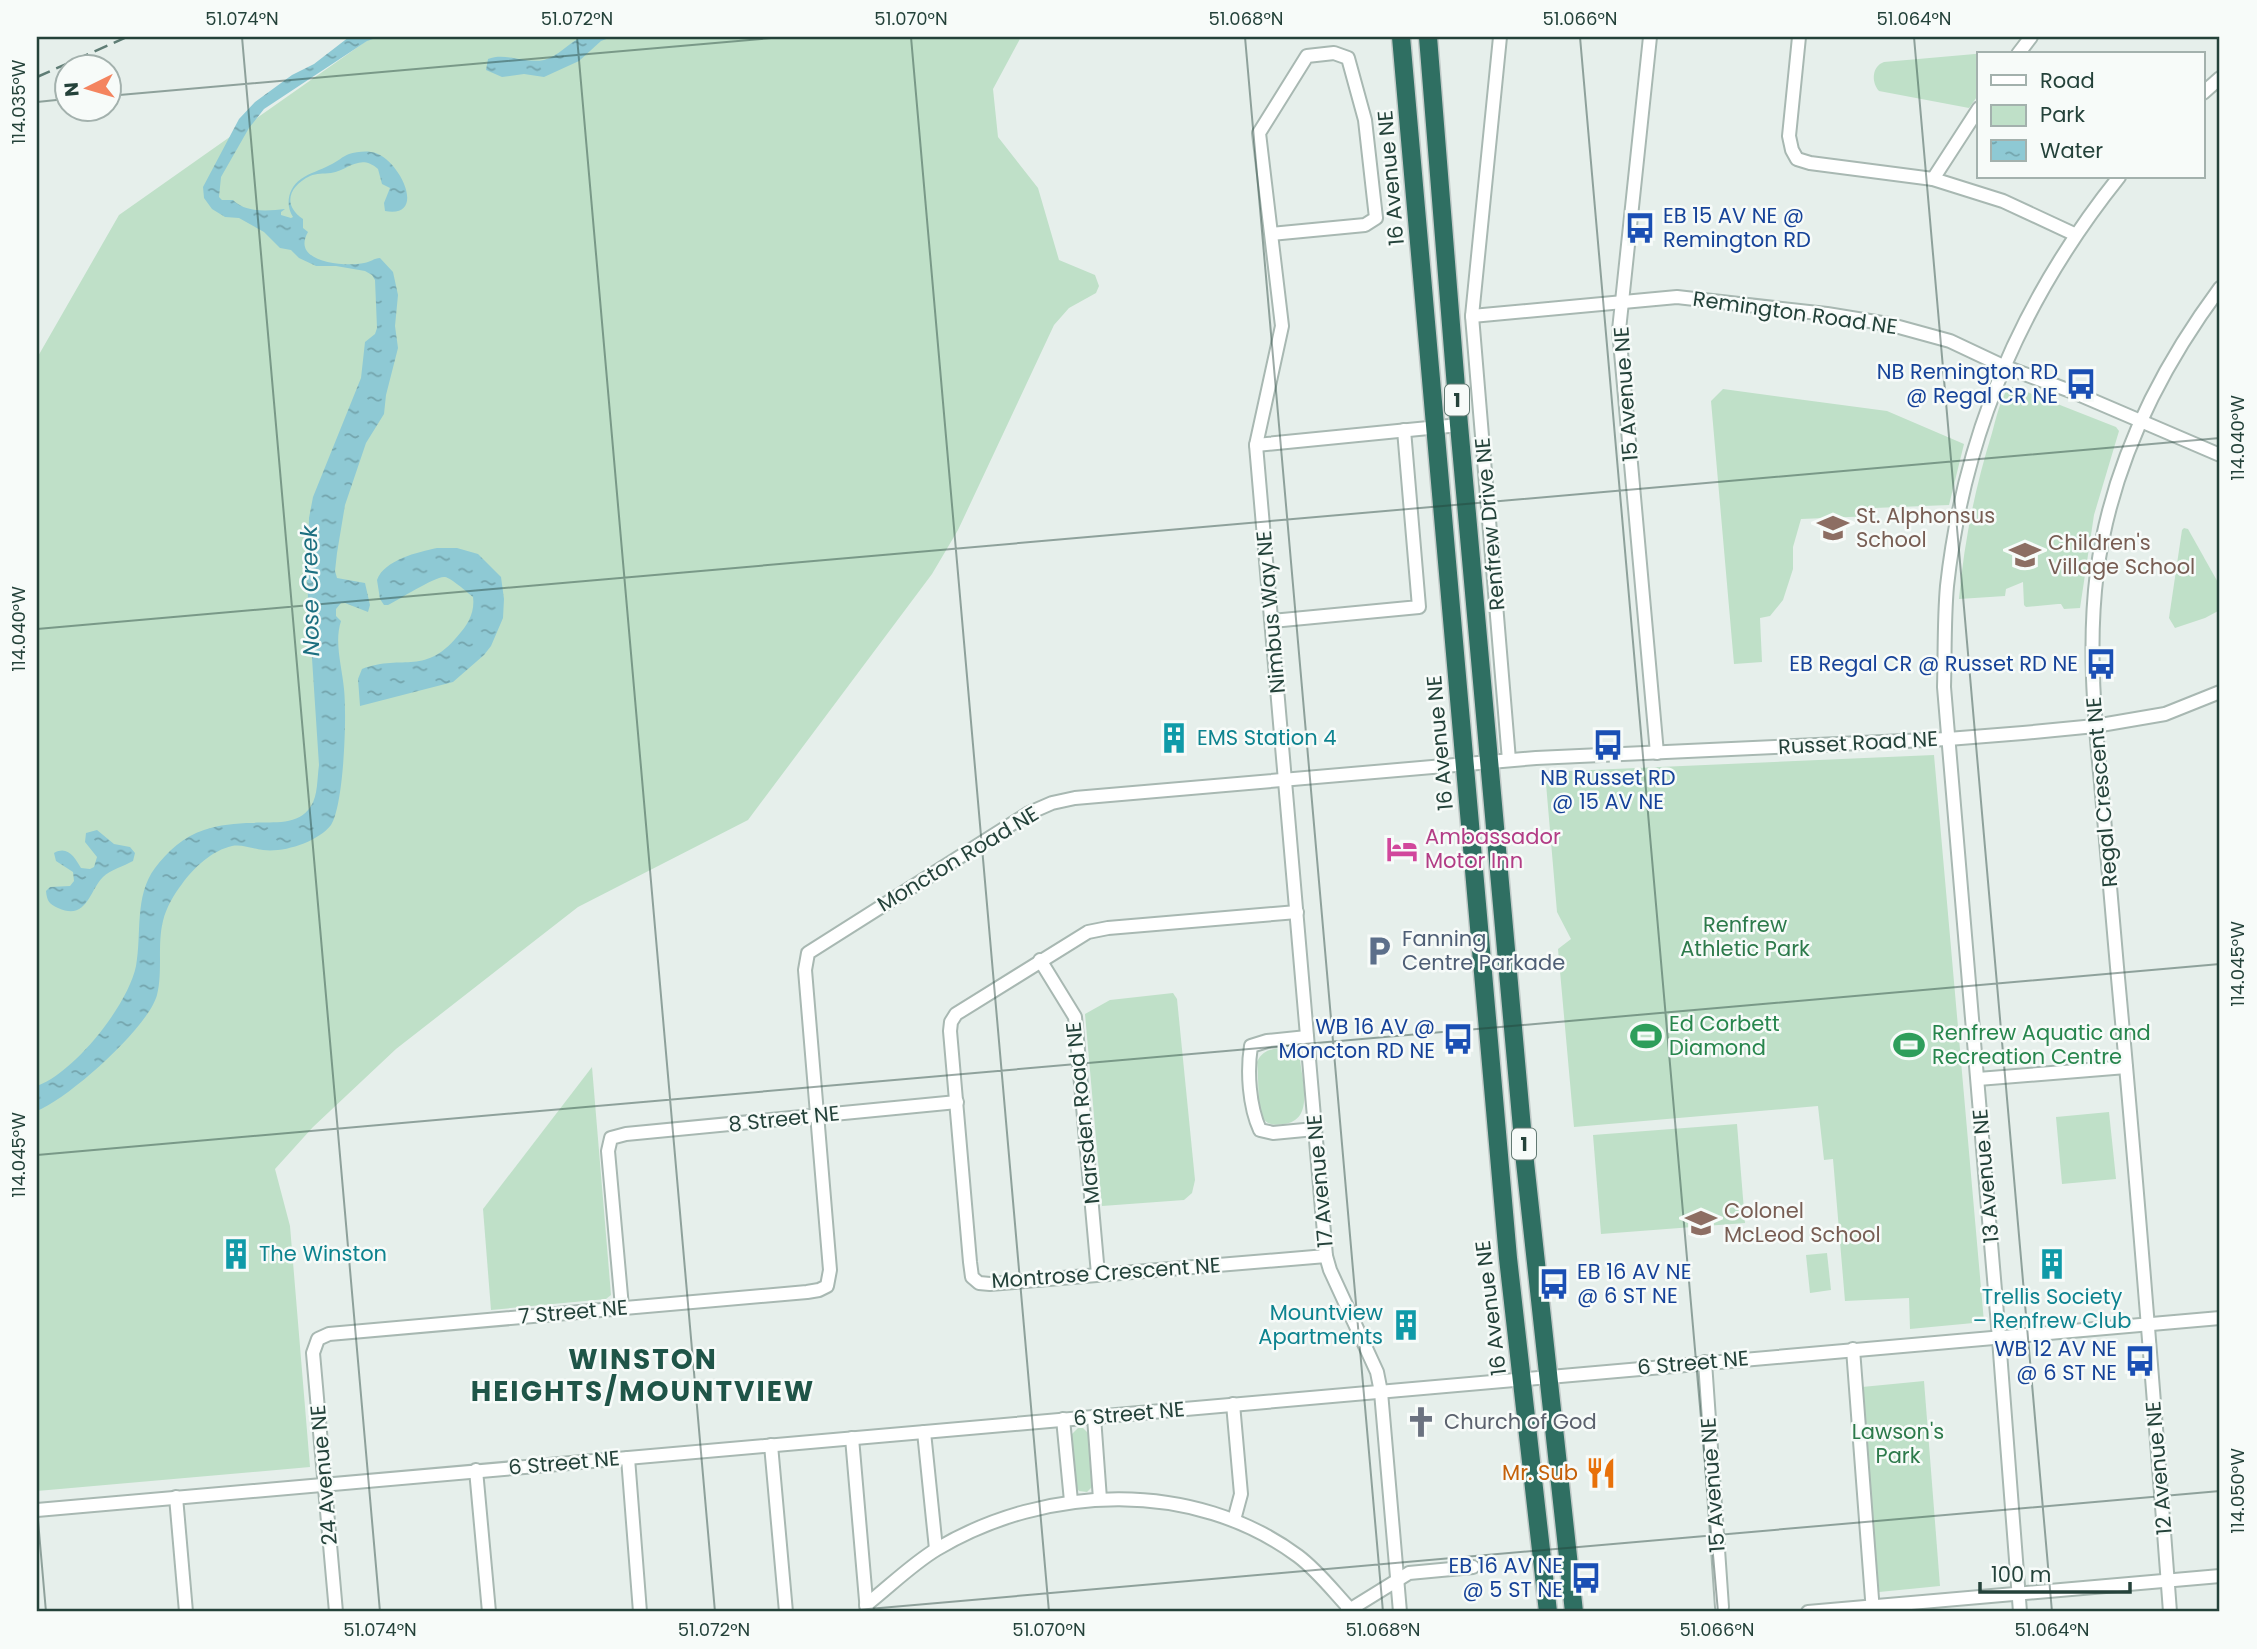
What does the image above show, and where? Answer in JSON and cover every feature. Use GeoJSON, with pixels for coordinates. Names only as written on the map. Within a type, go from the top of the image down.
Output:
{"type":"FeatureCollection","features":[{"type":"Feature","properties":{"kind":"highway","name":"16 Avenue NE"},"geometry":{"type":"LineString","coordinates":[[1401,37],[1508,1258],[1548,1612]]}},
{"type":"Feature","properties":{"kind":"highway","name":"1"},"geometry":{"type":"LineString","coordinates":[[1428,37],[1459,425],[1532,1237],[1574,1612]]}},
{"type":"Feature","properties":{"kind":"street","name":"Renfrew Drive NE"},"geometry":{"type":"LineString","coordinates":[[1500,37],[1472,316],[1509,760]]}},
{"type":"Feature","properties":{"kind":"street","name":"15 Avenue NE"},"geometry":{"type":"LineString","coordinates":[[1650,37],[1619,330],[1657,752]]}},
{"type":"Feature","properties":{"kind":"street"},"geometry":{"type":"LineString","coordinates":[[1799,37],[1789,136],[1797,159],[1933,179],[2003,201],[2074,234]]}},
{"type":"Feature","properties":{"kind":"street"},"geometry":{"type":"LineString","coordinates":[[2020,52],[2031,37]]}},
{"type":"Feature","properties":{"kind":"street","name":"Nimbus Way NE"},"geometry":{"type":"LineString","coordinates":[[1271,234],[1365,225],[1376,218],[1365,120],[1348,58],[1334,53],[1307,56],[1259,133],[1271,234],[1282,326],[1256,444],[1286,780]]}},
{"type":"Feature","properties":{"kind":"street"},"geometry":{"type":"LineString","coordinates":[[2204,92],[2220,78]]}},
{"type":"Feature","properties":{"kind":"street"},"geometry":{"type":"LineString","coordinates":[[1933,179],[1977,111]]}},
{"type":"Feature","properties":{"kind":"street","name":"13 Avenue NE"},"geometry":{"type":"LineString","coordinates":[[2020,1612],[1948,739],[1944,638],[1952,551],[1962,495],[2003,366],[2035,300],[2074,234],[2118,178]]}},
{"type":"Feature","properties":{"kind":"street","name":"Regal Crescent NE"},"geometry":{"type":"LineString","coordinates":[[2148,1323],[2095,726],[2092,625],[2097,571],[2114,494],[2140,420],[2172,357],[2220,288]]}},
{"type":"Feature","properties":{"kind":"street","name":"Remington Road NE"},"geometry":{"type":"LineString","coordinates":[[1472,316],[1677,297],[1876,322],[1950,341],[2003,366],[2220,455]]}},
{"type":"Feature","properties":{"kind":"street"},"geometry":{"type":"LineString","coordinates":[[1256,444],[1459,425]]}},
{"type":"Feature","properties":{"kind":"street"},"geometry":{"type":"LineString","coordinates":[[1272,621],[1419,607],[1404,430]]}},
{"type":"Feature","properties":{"kind":"street","name":"Russet Road NE"},"geometry":{"type":"LineString","coordinates":[[1490,762],[1948,739],[2095,726],[2165,714],[2220,692]]}},
{"type":"Feature","properties":{"kind":"street","name":"Moncton Road NE"},"geometry":{"type":"LineString","coordinates":[[827,1286],[830,1270],[805,970],[808,953],[814,948],[1018,820],[1052,803],[1075,798],[1490,762]]}},
{"type":"Feature","properties":{"kind":"street","name":"17 Avenue NE"},"geometry":{"type":"LineString","coordinates":[[1286,780],[1326,1256],[1377,1373],[1381,1392],[1400,1612]]}},
{"type":"Feature","properties":{"kind":"street","name":"Montrose Crescent NE"},"geometry":{"type":"LineString","coordinates":[[1297,912],[1097,930],[1076,937],[956,1014],[951,1022],[957,1102],[972,1277],[979,1283],[1326,1256]]}},
{"type":"Feature","properties":{"kind":"street","name":"Marsden Road NE"},"geometry":{"type":"LineString","coordinates":[[1041,960],[1075,1017],[1098,1274]]}},
{"type":"Feature","properties":{"kind":"street"},"geometry":{"type":"LineString","coordinates":[[1307,1037],[1267,1041],[1251,1046],[1249,1059],[1254,1117],[1260,1130],[1273,1133],[1315,1129]]}},
{"type":"Feature","properties":{"kind":"street"},"geometry":{"type":"LineString","coordinates":[[1978,1079],[2126,1066]]}},
{"type":"Feature","properties":{"kind":"street","name":"8 Street NE"},"geometry":{"type":"LineString","coordinates":[[622,1307],[608,1151],[611,1138],[626,1134],[957,1102]]}},
{"type":"Feature","properties":{"kind":"street","name":"7 Street NE"},"geometry":{"type":"LineString","coordinates":[[318,1339],[329,1334],[807,1292],[827,1286]]}},
{"type":"Feature","properties":{"kind":"street","name":"6 Street NE"},"geometry":{"type":"LineString","coordinates":[[37,1510],[2220,1318]]}},
{"type":"Feature","properties":{"kind":"street","name":"12 Avenue NE"},"geometry":{"type":"LineString","coordinates":[[2148,1323],[2171,1612]]}},
{"type":"Feature","properties":{"kind":"street","name":"24 Avenue NE"},"geometry":{"type":"LineString","coordinates":[[318,1339],[313,1353],[336,1612]]}},
{"type":"Feature","properties":{"kind":"street"},"geometry":{"type":"LineString","coordinates":[[1853,1349],[1872,1609]]}},
{"type":"Feature","properties":{"kind":"street","name":"15 Avenue NE"},"geometry":{"type":"LineString","coordinates":[[1705,1362],[1722,1611]]}},
{"type":"Feature","properties":{"kind":"street"},"geometry":{"type":"LineString","coordinates":[[1233,1404],[1241,1494],[1234,1520]]}},
{"type":"Feature","properties":{"kind":"street"},"geometry":{"type":"LineString","coordinates":[[1094,1417],[1100,1499]]}},
{"type":"Feature","properties":{"kind":"street"},"geometry":{"type":"LineString","coordinates":[[1063,1419],[1071,1501]]}},
{"type":"Feature","properties":{"kind":"street"},"geometry":{"type":"LineString","coordinates":[[924,1432],[936,1549]]}},
{"type":"Feature","properties":{"kind":"street"},"geometry":{"type":"LineString","coordinates":[[852,1438],[867,1609]]}},
{"type":"Feature","properties":{"kind":"street"},"geometry":{"type":"LineString","coordinates":[[771,1445],[786,1612]]}},
{"type":"Feature","properties":{"kind":"street"},"geometry":{"type":"LineString","coordinates":[[628,1458],[640,1612]]}},
{"type":"Feature","properties":{"kind":"street"},"geometry":{"type":"LineString","coordinates":[[476,1471],[489,1612]]}},
{"type":"Feature","properties":{"kind":"street"},"geometry":{"type":"LineString","coordinates":[[176,1497],[186,1612]]}},
{"type":"Feature","properties":{"kind":"street"},"geometry":{"type":"LineString","coordinates":[[867,1609],[936,1549],[1003,1518],[1071,1501],[1100,1499],[1172,1503],[1234,1520],[1299,1557],[1348,1611],[1409,1573],[1473,1567]]}},
{"type":"Feature","properties":{"kind":"street"},"geometry":{"type":"LineString","coordinates":[[1808,1612],[1872,1609],[2220,1576]]}},
{"type":"Feature","properties":{"kind":"green space"},"geometry":{"type":"Polygon","coordinates":[[[372,37],[1021,37],[993,89],[998,137],[1038,188],[1059,260],[1095,275],[1099,286],[1096,293],[1069,308],[1054,325],[958,530],[932,574],[748,820],[578,907],[396,1049],[313,1127],[275,1169],[290,1226],[310,1467],[37,1491],[37,358],[119,215],[372,37]]]}},
{"type":"Feature","properties":{"kind":"green space"},"geometry":{"type":"Polygon","coordinates":[[[1977,54],[1977,97],[1969,108],[1879,91],[1874,75],[1877,67],[1884,62],[1977,54]]]}},
{"type":"Feature","properties":{"kind":"green space","name":"Children's Village School"},"geometry":{"type":"Polygon","coordinates":[[[2009,387],[2116,427],[2119,431],[2094,515],[2080,608],[2064,609],[2061,604],[2026,607],[2023,582],[2006,589],[2005,596],[1959,599],[1975,495],[1999,409],[2009,387]]]}},
{"type":"Feature","properties":{"kind":"green space"},"geometry":{"type":"Polygon","coordinates":[[[1723,389],[1887,411],[1964,444],[1949,505],[1874,508],[1873,516],[1801,519],[1793,547],[1793,569],[1783,600],[1770,616],[1760,618],[1762,662],[1734,664],[1711,401],[1723,389]]]}},
{"type":"Feature","properties":{"kind":"green space"},"geometry":{"type":"Polygon","coordinates":[[[2184,528],[2188,529],[2220,586],[2220,610],[2175,628],[2169,618],[2184,528]]]}},
{"type":"Feature","properties":{"kind":"green space","name":"Renfrew Athletic Park"},"geometry":{"type":"Polygon","coordinates":[[[1934,755],[1984,1322],[1910,1329],[1909,1298],[1845,1301],[1833,1159],[1824,1160],[1818,1106],[1574,1127],[1558,949],[1571,939],[1557,912],[1545,772],[1934,755]]]}},
{"type":"Feature","properties":{"kind":"green space"},"geometry":{"type":"Polygon","coordinates":[[[1173,993],[1177,999],[1195,1180],[1192,1193],[1184,1200],[1102,1206],[1085,1014],[1110,1000],[1173,993]]]}},
{"type":"Feature","properties":{"kind":"green space"},"geometry":{"type":"Polygon","coordinates":[[[1286,1047],[1296,1052],[1300,1059],[1304,1088],[1303,1108],[1293,1121],[1272,1124],[1265,1121],[1261,1113],[1257,1062],[1265,1052],[1286,1047]]]}},
{"type":"Feature","properties":{"kind":"green space"},"geometry":{"type":"Polygon","coordinates":[[[592,1067],[611,1295],[606,1299],[491,1310],[483,1209],[592,1067]]]}},
{"type":"Feature","properties":{"kind":"green space"},"geometry":{"type":"Polygon","coordinates":[[[2109,1112],[2116,1179],[2062,1184],[2056,1117],[2109,1112]]]}},
{"type":"Feature","properties":{"kind":"green space"},"geometry":{"type":"Polygon","coordinates":[[[1737,1124],[1745,1223],[1601,1234],[1593,1135],[1737,1124]]]}},
{"type":"Feature","properties":{"kind":"green space"},"geometry":{"type":"Polygon","coordinates":[[[1827,1253],[1831,1290],[1810,1293],[1806,1255],[1827,1253]]]}},
{"type":"Feature","properties":{"kind":"green space","name":"Lawson's Park"},"geometry":{"type":"Polygon","coordinates":[[[1924,1381],[1940,1586],[1879,1592],[1862,1387],[1924,1381]]]}},
{"type":"Feature","properties":{"kind":"green space"},"geometry":{"type":"Polygon","coordinates":[[[1078,1428],[1083,1428],[1089,1434],[1093,1486],[1087,1492],[1079,1491],[1076,1487],[1071,1435],[1078,1428]]]}},
{"type":"Feature","properties":{"kind":"water","name":"Nose Creek"},"geometry":{"type":"Polygon","coordinates":[[[349,37],[379,37],[367,41],[264,109],[249,128],[221,177],[219,197],[222,200],[233,200],[251,209],[285,209],[281,215],[291,218],[289,197],[293,187],[297,183],[347,155],[366,152],[381,155],[399,174],[405,185],[405,205],[398,211],[385,211],[384,203],[390,188],[382,184],[378,169],[372,164],[360,162],[303,180],[293,190],[290,202],[296,214],[303,219],[303,228],[308,232],[304,242],[313,256],[322,261],[345,264],[364,263],[380,258],[393,272],[398,295],[395,326],[398,348],[384,414],[366,443],[345,505],[337,553],[337,578],[365,583],[370,605],[368,612],[345,603],[341,603],[336,609],[336,616],[341,621],[338,646],[345,718],[342,780],[335,814],[331,825],[325,831],[300,845],[280,850],[232,846],[218,851],[198,866],[176,892],[164,916],[160,939],[159,986],[151,1009],[124,1043],[87,1077],[37,1111],[37,1086],[67,1067],[83,1052],[111,1017],[131,982],[138,954],[144,891],[148,879],[165,856],[190,836],[210,828],[292,820],[306,813],[315,797],[319,765],[307,582],[309,518],[313,497],[361,378],[365,342],[375,334],[377,328],[375,280],[365,271],[316,266],[299,258],[291,250],[280,248],[264,232],[239,218],[225,217],[212,209],[204,198],[203,187],[239,119],[255,102],[292,75],[314,64],[349,37]]]}},
{"type":"Feature","properties":{"kind":"water"},"geometry":{"type":"Polygon","coordinates":[[[582,37],[637,37],[601,41],[579,61],[544,77],[524,74],[502,77],[486,70],[488,59],[502,57],[544,60],[582,37]]]}},
{"type":"Feature","properties":{"kind":"water"},"geometry":{"type":"Polygon","coordinates":[[[437,548],[457,548],[478,554],[501,577],[503,618],[491,646],[453,682],[360,706],[358,679],[362,669],[425,660],[436,655],[448,646],[469,620],[473,597],[445,577],[388,605],[384,605],[380,599],[377,580],[387,567],[402,558],[437,548]]]}},
{"type":"Feature","properties":{"kind":"water"},"geometry":{"type":"Polygon","coordinates":[[[97,830],[114,844],[130,847],[135,853],[133,861],[103,877],[81,908],[68,911],[55,907],[49,902],[46,891],[50,887],[70,886],[74,881],[73,872],[56,861],[54,853],[67,852],[81,868],[94,867],[97,857],[85,842],[86,833],[97,830]]]}},
{"type":"Feature","properties":{"kind":"railway"},"geometry":{"type":"LineString","coordinates":[[37,77],[127,37]]}},
{"type":"Feature","properties":{"kind":"place","name":"EB 15 AV NE @ Remington RD"},"geometry":{"type":"Point","coordinates":[1640,228]}},
{"type":"Feature","properties":{"kind":"place","name":"NB Remington RD @ Regal CR NE"},"geometry":{"type":"Point","coordinates":[2081,384]}},
{"type":"Feature","properties":{"kind":"place","name":"St. Alphonsus School"},"geometry":{"type":"Point","coordinates":[1833,528]}},
{"type":"Feature","properties":{"kind":"place","name":"Children's Village School"},"geometry":{"type":"Point","coordinates":[2025,555]}},
{"type":"Feature","properties":{"kind":"place","name":"EB Regal CR @ Russet RD NE"},"geometry":{"type":"Point","coordinates":[2101,664]}},
{"type":"Feature","properties":{"kind":"place","name":"EMS Station 4"},"geometry":{"type":"Point","coordinates":[1174,738]}},
{"type":"Feature","properties":{"kind":"place","name":"NB Russet RD @ 15 AV NE"},"geometry":{"type":"Point","coordinates":[1608,745]}},
{"type":"Feature","properties":{"kind":"place","name":"Ambassador Motor Inn"},"geometry":{"type":"Point","coordinates":[1402,849]}},
{"type":"Feature","properties":{"kind":"place","name":"Fanning Centre Parkade"},"geometry":{"type":"Point","coordinates":[1379,951]}},
{"type":"Feature","properties":{"kind":"place","name":"Ed Corbett Diamond"},"geometry":{"type":"Point","coordinates":[1646,1036]}},
{"type":"Feature","properties":{"kind":"place","name":"WB 16 AV @ Moncton RD NE"},"geometry":{"type":"Point","coordinates":[1458,1039]}},
{"type":"Feature","properties":{"kind":"place","name":"Renfrew Aquatic and Recreation Centre"},"geometry":{"type":"Point","coordinates":[1909,1045]}},
{"type":"Feature","properties":{"kind":"place","name":"Colonel McLeod School"},"geometry":{"type":"Point","coordinates":[1701,1223]}},
{"type":"Feature","properties":{"kind":"place","name":"The Winston"},"geometry":{"type":"Point","coordinates":[236,1254]}},
{"type":"Feature","properties":{"kind":"place","name":"Trellis Society – Renfrew Club"},"geometry":{"type":"Point","coordinates":[2052,1264]}},
{"type":"Feature","properties":{"kind":"place","name":"EB 16 AV NE @ 6 ST NE"},"geometry":{"type":"Point","coordinates":[1554,1284]}},
{"type":"Feature","properties":{"kind":"place","name":"Mountview Apartments"},"geometry":{"type":"Point","coordinates":[1406,1325]}},
{"type":"Feature","properties":{"kind":"place","name":"WB 12 AV NE @ 6 ST NE"},"geometry":{"type":"Point","coordinates":[2140,1361]}},
{"type":"Feature","properties":{"kind":"place","name":"Church of God"},"geometry":{"type":"Point","coordinates":[1421,1422]}},
{"type":"Feature","properties":{"kind":"place","name":"Mr. Sub"},"geometry":{"type":"Point","coordinates":[1601,1473]}},
{"type":"Feature","properties":{"kind":"place","name":"EB 16 AV NE @ 5 ST NE"},"geometry":{"type":"Point","coordinates":[1586,1578]}},
{"type":"Feature","properties":{"kind":"district","name":"WINSTON HEIGHTS/MOUNTVIEW"},"geometry":{"type":"Point","coordinates":[643,1375]}}]}
